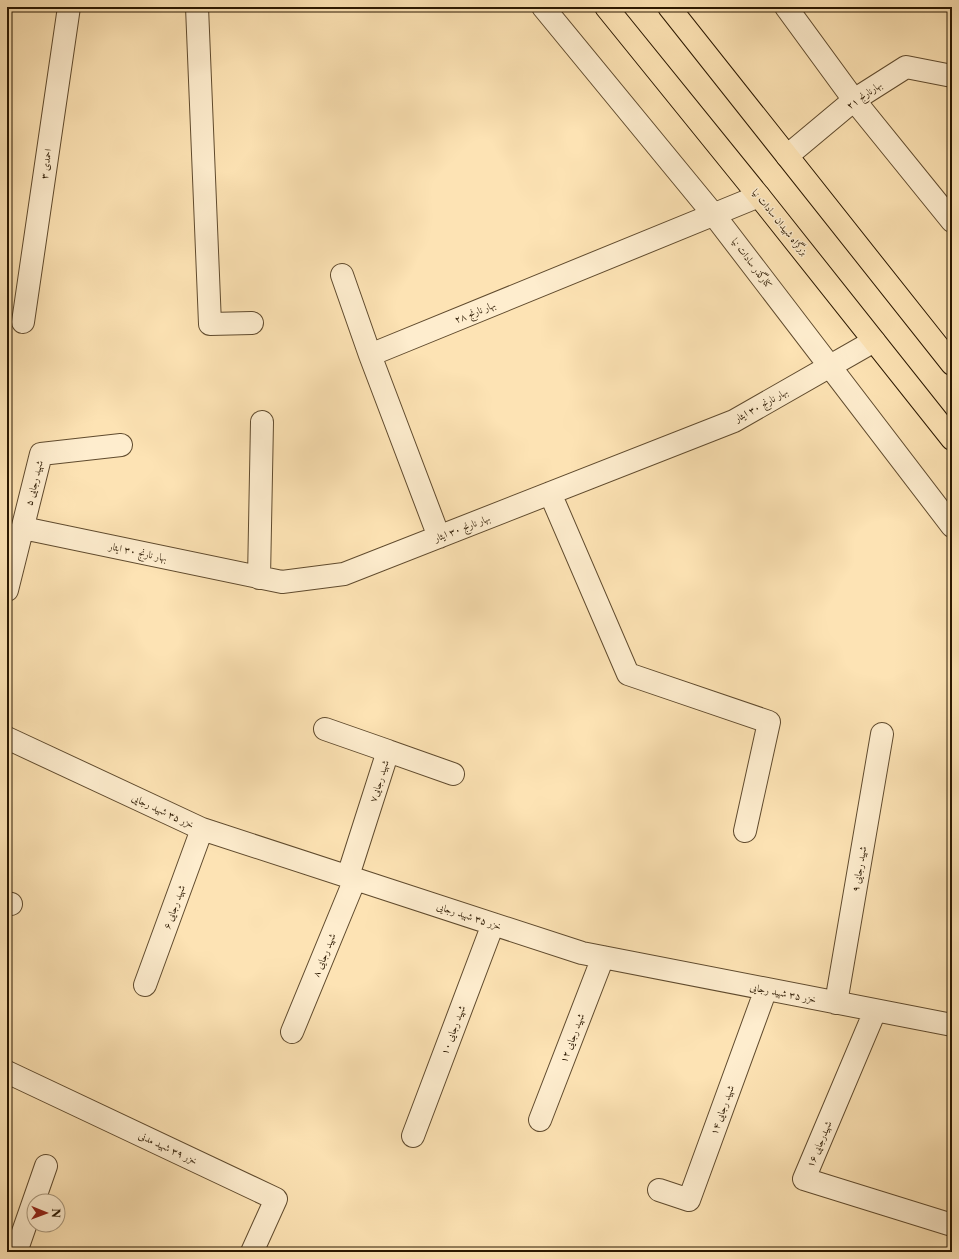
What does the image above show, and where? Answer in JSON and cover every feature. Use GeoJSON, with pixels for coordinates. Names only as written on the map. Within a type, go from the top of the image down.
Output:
{"type":"FeatureCollection","features":[{"type":"Feature","properties":{"kind":"highway","name":"بزرگراه شهیدان سادات نیا"},"geometry":{"type":"LineString","coordinates":[[606,7],[759,196],[952,439]]}},
{"type":"Feature","properties":{"kind":"highway"},"geometry":{"type":"LineString","coordinates":[[669,7],[952,364]]}},
{"type":"Feature","properties":{"kind":"street","name":"احمدی ۳"},"geometry":{"type":"LineString","coordinates":[[24,322],[69,7]]}},
{"type":"Feature","properties":{"kind":"street"},"geometry":{"type":"LineString","coordinates":[[197,7],[210,324],[252,323]]}},
{"type":"Feature","properties":{"kind":"street","name":"کنارگذر سادات نیا"},"geometry":{"type":"LineString","coordinates":[[543,7],[714,215],[952,526]]}},
{"type":"Feature","properties":{"kind":"street"},"geometry":{"type":"LineString","coordinates":[[786,7],[854,100],[952,221]]}},
{"type":"Feature","properties":{"kind":"street","name":"بهارنارنج ۲۱"},"geometry":{"type":"LineString","coordinates":[[787,156],[854,100],[906,67],[952,76]]}},
{"type":"Feature","properties":{"kind":"street","name":"بهار نارنج ۲۸"},"geometry":{"type":"LineString","coordinates":[[370,355],[759,196]]}},
{"type":"Feature","properties":{"kind":"street"},"geometry":{"type":"LineString","coordinates":[[342,275],[370,355],[439,537]]}},
{"type":"Feature","properties":{"kind":"street","name":"بهار نارنج ۳۰ ایثار"},"geometry":{"type":"LineString","coordinates":[[23,528],[282,582],[344,574],[734,421],[874,341]]}},
{"type":"Feature","properties":{"kind":"street"},"geometry":{"type":"LineString","coordinates":[[259,578],[262,422]]}},
{"type":"Feature","properties":{"kind":"street","name":"شهید رجایی ۵"},"geometry":{"type":"LineString","coordinates":[[7,590],[41,454],[121,445]]}},
{"type":"Feature","properties":{"kind":"street"},"geometry":{"type":"LineString","coordinates":[[550,493],[628,674],[769,722],[745,831]]}},
{"type":"Feature","properties":{"kind":"street"},"geometry":{"type":"LineString","coordinates":[[325,729],[388,751]]}},
{"type":"Feature","properties":{"kind":"street","name":"شهید رجایی ۹"},"geometry":{"type":"LineString","coordinates":[[836,1003],[882,734]]}},
{"type":"Feature","properties":{"kind":"street","name":"خزر ۳۵ شهید رجایی"},"geometry":{"type":"LineString","coordinates":[[7,738],[202,829],[582,953],[952,1025]]}},
{"type":"Feature","properties":{"kind":"street","name":"شهید رجایی۷"},"geometry":{"type":"LineString","coordinates":[[351,878],[388,751],[453,774]]}},
{"type":"Feature","properties":{"kind":"street","name":"شهید رجایی ۶"},"geometry":{"type":"LineString","coordinates":[[145,985],[202,829]]}},
{"type":"Feature","properties":{"kind":"street","name":"شهید رجایی ۸"},"geometry":{"type":"LineString","coordinates":[[292,1032],[351,878]]}},
{"type":"Feature","properties":{"kind":"street","name":"شهید رجایی ۱۰"},"geometry":{"type":"LineString","coordinates":[[413,1136],[493,924]]}},
{"type":"Feature","properties":{"kind":"street","name":"شهید رجایی ۱۲"},"geometry":{"type":"LineString","coordinates":[[540,1120],[603,957]]}},
{"type":"Feature","properties":{"kind":"street","name":"شهید رجایی ۱۴"},"geometry":{"type":"LineString","coordinates":[[659,1190],[690,1200],[766,989]]}},
{"type":"Feature","properties":{"kind":"street","name":"شهیدرجایی ۱۶"},"geometry":{"type":"LineString","coordinates":[[875,1011],[804,1179],[952,1226]]}},
{"type":"Feature","properties":{"kind":"street","name":"خزر ۳۹ شهید مدنی"},"geometry":{"type":"LineString","coordinates":[[7,1072],[276,1199],[252,1252]]}},
{"type":"Feature","properties":{"kind":"street"},"geometry":{"type":"LineString","coordinates":[[16,1252],[46,1166]]}}]}
